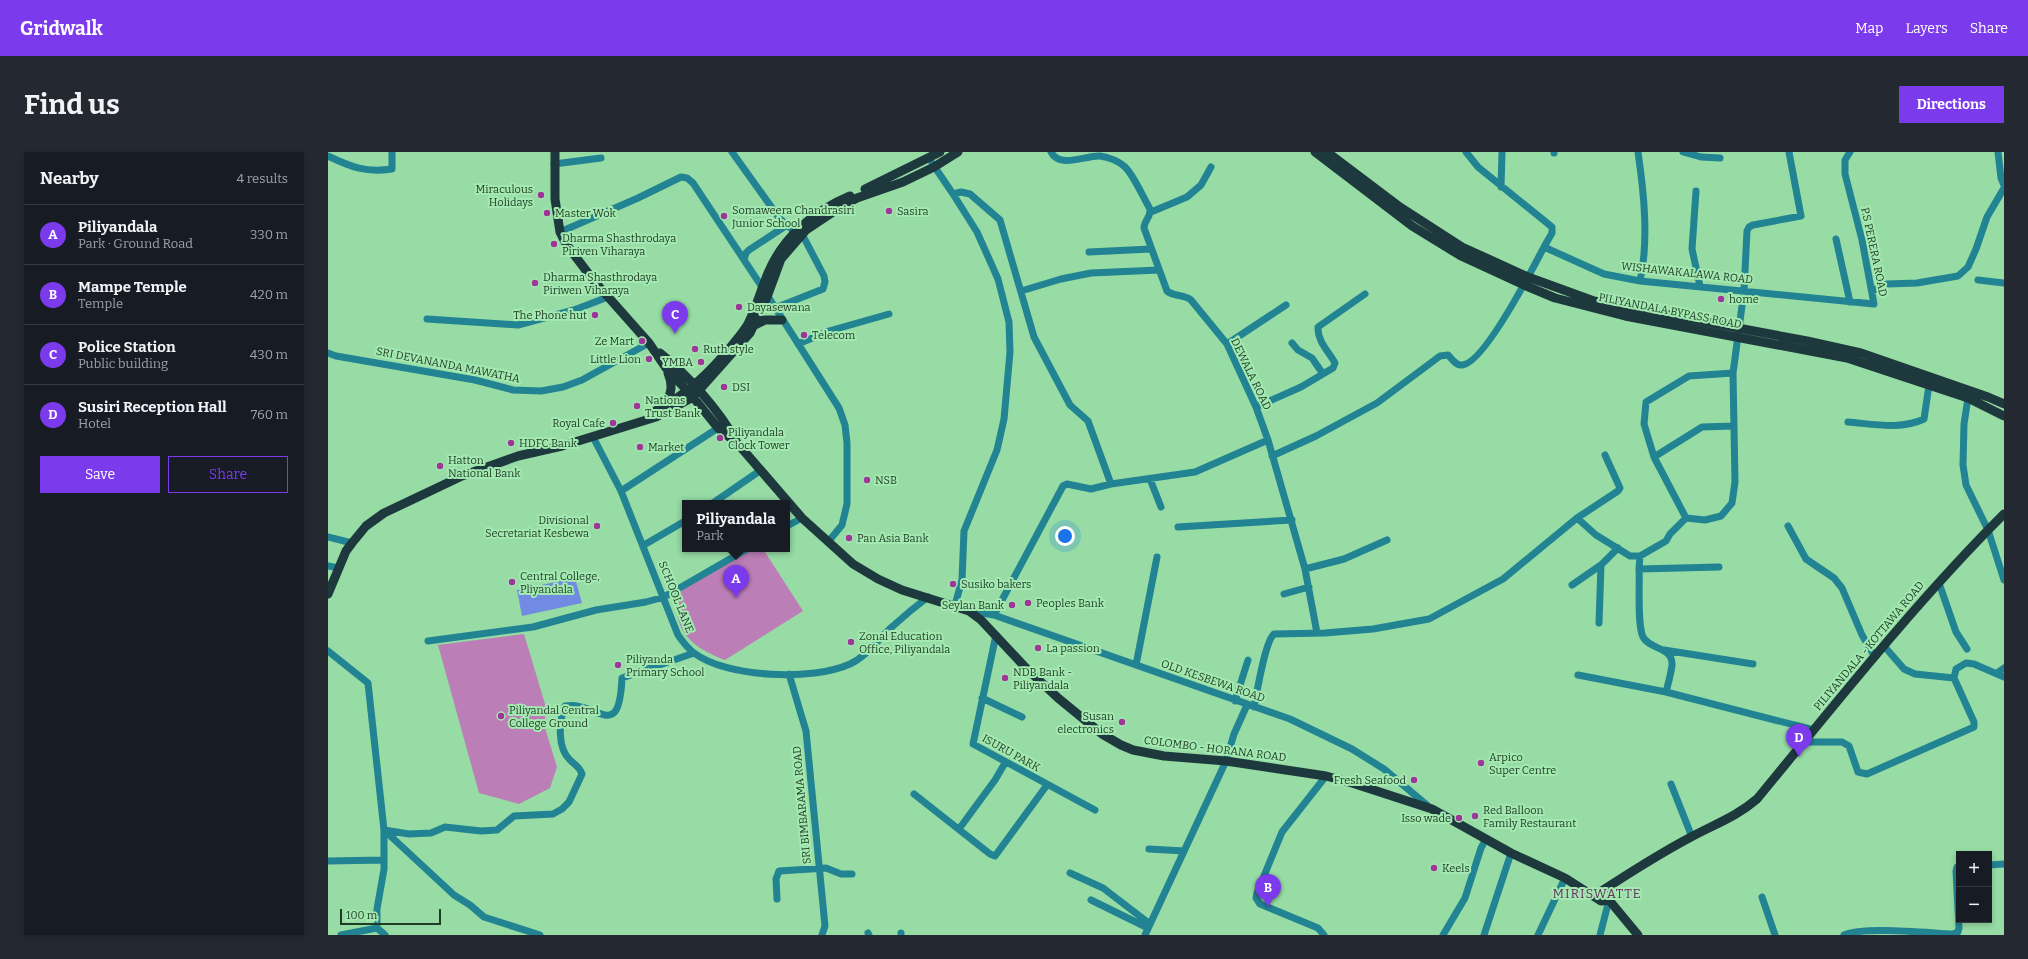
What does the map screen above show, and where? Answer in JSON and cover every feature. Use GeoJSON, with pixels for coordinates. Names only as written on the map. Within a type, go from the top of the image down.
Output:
{"type":"FeatureCollection","features":[{"type":"Feature","properties":{"kind":"main road"},"geometry":{"type":"LineString","coordinates":[[555,152],[555,199],[560,232],[566,244],[608,297],[650,345],[666,368],[694,392],[727,424],[738,444]]}},
{"type":"Feature","properties":{"kind":"main road"},"geometry":{"type":"LineString","coordinates":[[328,594],[352,542],[374,519],[440,485],[518,456],[593,437],[656,418],[694,392],[750,333],[767,297],[781,258],[798,233],[800,226],[835,202],[871,187],[940,152]]}},
{"type":"Feature","properties":{"kind":"main road"},"geometry":{"type":"LineString","coordinates":[[612,431],[694,392],[746,326],[762,287],[780,250],[798,233],[857,198],[904,182],[934,167],[958,152]]}},
{"type":"Feature","properties":{"kind":"main road","name":"PILIYANDALA BYPASS ROAD"},"geometry":{"type":"LineString","coordinates":[[1315,152],[1412,226],[1461,256],[1526,281],[1594,301],[1847,358],[1968,398],[2004,416]]}},
{"type":"Feature","properties":{"kind":"main road","name":"PILIYANDALA BYPASS ROAD"},"geometry":{"type":"LineString","coordinates":[[1328,152],[1400,208],[1462,247],[1526,281]]}},
{"type":"Feature","properties":{"kind":"main road"},"geometry":{"type":"LineString","coordinates":[[753,326],[765,320],[782,320]]}},
{"type":"Feature","properties":{"kind":"main road","name":"PILIYANDALA BYPASS ROAD"},"geometry":{"type":"LineString","coordinates":[[1737,332],[1807,341],[1861,354],[1988,397],[2004,404]]}},
{"type":"Feature","properties":{"kind":"main road"},"geometry":{"type":"LineString","coordinates":[[650,345],[661,354],[694,392],[718,428],[738,444]]}},
{"type":"Feature","properties":{"kind":"main road"},"geometry":{"type":"LineString","coordinates":[[662,408],[669,398],[672,390],[666,368]]}},
{"type":"Feature","properties":{"kind":"main road","name":"COLOMBO - HORANA ROAD"},"geometry":{"type":"LineString","coordinates":[[738,444],[787,500]]}},
{"type":"Feature","properties":{"kind":"main road","name":"COLOMBO - HORANA ROAD"},"geometry":{"type":"LineString","coordinates":[[790,504],[802,518],[828,542],[854,564],[878,579],[902,590],[954,605],[969,611],[996,635],[1026,668],[1058,698],[1102,734],[1121,745],[1133,750],[1164,756],[1226,761],[1326,776],[1432,809],[1511,853],[1565,878],[1601,901],[1609,900]]}},
{"type":"Feature","properties":{"kind":"main road","name":"PILIYANDALA - KOTTAWA ROAD"},"geometry":{"type":"LineString","coordinates":[[1594,896],[1633,870],[1692,837],[1742,812],[1757,799],[1875,656],[1939,583],[2004,514]]}},
{"type":"Feature","properties":{"kind":"main road"},"geometry":{"type":"LineString","coordinates":[[1609,900],[1638,935]]}},
{"type":"Feature","properties":{"kind":"street"},"geometry":{"type":"LineString","coordinates":[[328,156],[350,167],[374,172],[392,169],[392,152]]}},
{"type":"Feature","properties":{"kind":"street"},"geometry":{"type":"LineString","coordinates":[[732,152],[780,219],[798,233],[825,282],[823,289],[775,308]]}},
{"type":"Feature","properties":{"kind":"street"},"geometry":{"type":"LineString","coordinates":[[1051,152],[1058,159],[1064,160],[1099,156],[1114,160],[1126,167],[1150,212],[1187,197],[1201,185],[1212,167]]}},
{"type":"Feature","properties":{"kind":"street"},"geometry":{"type":"LineString","coordinates":[[1272,456],[1316,436],[1377,403],[1440,356],[1448,355],[1457,364],[1463,365],[1473,361],[1502,322],[1552,233],[1552,227],[1501,188],[1478,167],[1466,152]]}},
{"type":"Feature","properties":{"kind":"street"},"geometry":{"type":"LineString","coordinates":[[1501,188],[1502,152]]}},
{"type":"Feature","properties":{"kind":"street"},"geometry":{"type":"LineString","coordinates":[[1638,152],[1644,192],[1643,266],[1640,281]]}},
{"type":"Feature","properties":{"kind":"street"},"geometry":{"type":"LineString","coordinates":[[1683,152],[1701,157],[1720,158]]}},
{"type":"Feature","properties":{"kind":"street"},"geometry":{"type":"LineString","coordinates":[[1686,518],[1705,520],[1721,516],[1732,503],[1736,482],[1733,373],[1737,332],[1744,291],[1748,227],[1801,216],[1789,152]]}},
{"type":"Feature","properties":{"kind":"street","name":"P.S PERERA ROAD"},"geometry":{"type":"LineString","coordinates":[[1818,298],[1874,304],[1862,240],[1845,174],[1845,160],[1850,152]]}},
{"type":"Feature","properties":{"kind":"street"},"geometry":{"type":"LineString","coordinates":[[1998,152],[2001,178],[2004,185]]}},
{"type":"Feature","properties":{"kind":"street"},"geometry":{"type":"LineString","coordinates":[[930,157],[934,167],[977,232],[998,279],[1009,322],[1010,352],[1004,419],[999,442],[964,531],[962,580],[954,605]]}},
{"type":"Feature","properties":{"kind":"street"},"geometry":{"type":"LineString","coordinates":[[554,164],[601,158]]}},
{"type":"Feature","properties":{"kind":"street"},"geometry":{"type":"LineString","coordinates":[[560,232],[638,198],[681,177],[687,178],[693,183],[762,287],[839,408],[845,425],[847,490],[845,514],[842,525],[828,542]]}},
{"type":"Feature","properties":{"kind":"street"},"geometry":{"type":"LineString","coordinates":[[1872,291],[1887,284],[1917,283],[1958,276],[1968,267],[1987,217],[2004,188]]}},
{"type":"Feature","properties":{"kind":"street"},"geometry":{"type":"LineString","coordinates":[[1696,191],[1692,249],[1700,286]]}},
{"type":"Feature","properties":{"kind":"street"},"geometry":{"type":"LineString","coordinates":[[953,194],[961,192],[970,194],[1000,220],[1034,337],[1070,405],[1088,421],[1111,484]]}},
{"type":"Feature","properties":{"kind":"street","name":"DEWALA ROAD"},"geometry":{"type":"LineString","coordinates":[[1150,212],[1144,228],[1167,291],[1174,296],[1188,298],[1191,300],[1227,344],[1256,407],[1268,440],[1306,569],[1317,633]]}},
{"type":"Feature","properties":{"kind":"street"},"geometry":{"type":"LineString","coordinates":[[744,260],[746,253],[749,250],[787,225]]}},
{"type":"Feature","properties":{"kind":"street"},"geometry":{"type":"LineString","coordinates":[[1836,239],[1850,302]]}},
{"type":"Feature","properties":{"kind":"street","name":"WISHAWAKALAWA ROAD"},"geometry":{"type":"LineString","coordinates":[[1544,247],[1604,274],[1640,281],[1818,298]]}},
{"type":"Feature","properties":{"kind":"street"},"geometry":{"type":"LineString","coordinates":[[1089,252],[1151,249]]}},
{"type":"Feature","properties":{"kind":"street"},"geometry":{"type":"LineString","coordinates":[[1020,291],[1061,279],[1091,273],[1159,270]]}},
{"type":"Feature","properties":{"kind":"street"},"geometry":{"type":"LineString","coordinates":[[1978,280],[2004,283]]}},
{"type":"Feature","properties":{"kind":"street"},"geometry":{"type":"LineString","coordinates":[[1256,407],[1301,387],[1333,368],[1335,363],[1321,342],[1318,332],[1319,324],[1365,294]]}},
{"type":"Feature","properties":{"kind":"street"},"geometry":{"type":"LineString","coordinates":[[427,319],[518,325],[574,310],[608,297]]}},
{"type":"Feature","properties":{"kind":"street"},"geometry":{"type":"LineString","coordinates":[[1227,344],[1286,305]]}},
{"type":"Feature","properties":{"kind":"street"},"geometry":{"type":"LineString","coordinates":[[798,344],[829,331],[889,314]]}},
{"type":"Feature","properties":{"kind":"street"},"geometry":{"type":"LineString","coordinates":[[1292,343],[1298,350],[1312,358],[1323,374]]}},
{"type":"Feature","properties":{"kind":"street","name":"SRI DEVANANDA MAWATHA"},"geometry":{"type":"LineString","coordinates":[[328,353],[336,356],[475,380],[513,390],[535,391],[563,387],[582,380],[650,345]]}},
{"type":"Feature","properties":{"kind":"street"},"geometry":{"type":"LineString","coordinates":[[1686,518],[1654,457],[1644,424],[1646,402],[1689,376],[1733,373]]}},
{"type":"Feature","properties":{"kind":"street"},"geometry":{"type":"LineString","coordinates":[[1848,422],[1895,426],[1914,424],[1924,419],[1929,385]]}},
{"type":"Feature","properties":{"kind":"street"},"geometry":{"type":"LineString","coordinates":[[1968,398],[1964,424],[1964,471],[1966,485],[1988,530],[2004,580]]}},
{"type":"Feature","properties":{"kind":"street"},"geometry":{"type":"LineString","coordinates":[[1654,457],[1702,427],[1734,426]]}},
{"type":"Feature","properties":{"kind":"street"},"geometry":{"type":"LineString","coordinates":[[621,491],[718,428]]}},
{"type":"Feature","properties":{"kind":"street","name":"SCHOOL LANE"},"geometry":{"type":"LineString","coordinates":[[593,437],[621,491],[644,545],[678,635],[685,645],[694,653],[722,667],[754,673],[789,674],[834,670],[851,664],[859,658],[893,625],[928,597]]}},
{"type":"Feature","properties":{"kind":"street"},"geometry":{"type":"LineString","coordinates":[[994,615],[1063,486],[1066,484],[1091,489],[1111,484],[1195,472],[1268,440]]}},
{"type":"Feature","properties":{"kind":"street"},"geometry":{"type":"LineString","coordinates":[[1148,929],[1226,761],[1234,734],[1250,706],[1271,636],[1278,633],[1317,633],[1373,629],[1429,619],[1503,579],[1577,518],[1618,491],[1620,488],[1606,455]]}},
{"type":"Feature","properties":{"kind":"street"},"geometry":{"type":"LineString","coordinates":[[717,500],[761,470]]}},
{"type":"Feature","properties":{"kind":"street"},"geometry":{"type":"LineString","coordinates":[[1150,478],[1160,507]]}},
{"type":"Feature","properties":{"kind":"street"},"geometry":{"type":"LineString","coordinates":[[790,524],[802,518]]}},
{"type":"Feature","properties":{"kind":"street"},"geometry":{"type":"LineString","coordinates":[[1577,518],[1596,535],[1630,556],[1640,556],[1666,541],[1670,534],[1686,518]]}},
{"type":"Feature","properties":{"kind":"street"},"geometry":{"type":"LineString","coordinates":[[1178,527],[1292,520]]}},
{"type":"Feature","properties":{"kind":"street"},"geometry":{"type":"LineString","coordinates":[[644,545],[682,523]]}},
{"type":"Feature","properties":{"kind":"street"},"geometry":{"type":"LineString","coordinates":[[1788,526],[1806,559],[1834,578],[1842,588],[1862,634],[1875,656]]}},
{"type":"Feature","properties":{"kind":"street"},"geometry":{"type":"LineString","coordinates":[[328,537],[352,542]]}},
{"type":"Feature","properties":{"kind":"street"},"geometry":{"type":"LineString","coordinates":[[1306,569],[1344,559],[1387,540]]}},
{"type":"Feature","properties":{"kind":"street"},"geometry":{"type":"LineString","coordinates":[[1572,585],[1601,565],[1618,548]]}},
{"type":"Feature","properties":{"kind":"street"},"geometry":{"type":"LineString","coordinates":[[428,641],[533,627],[596,610],[646,602],[664,597],[742,552]]}},
{"type":"Feature","properties":{"kind":"street"},"geometry":{"type":"LineString","coordinates":[[1640,556],[1641,627],[1644,638],[1653,647],[1753,664]]}},
{"type":"Feature","properties":{"kind":"street"},"geometry":{"type":"LineString","coordinates":[[1136,665],[1157,557]]}},
{"type":"Feature","properties":{"kind":"street"},"geometry":{"type":"LineString","coordinates":[[1599,623],[1601,565]]}},
{"type":"Feature","properties":{"kind":"street"},"geometry":{"type":"LineString","coordinates":[[328,566],[339,568]]}},
{"type":"Feature","properties":{"kind":"street"},"geometry":{"type":"LineString","coordinates":[[1639,569],[1719,566]]}},
{"type":"Feature","properties":{"kind":"street"},"geometry":{"type":"LineString","coordinates":[[1939,583],[1956,632],[1967,650]]}},
{"type":"Feature","properties":{"kind":"street"},"geometry":{"type":"LineString","coordinates":[[1284,594],[1309,587]]}},
{"type":"Feature","properties":{"kind":"street","name":"OLD KESBEWA ROAD"},"geometry":{"type":"LineString","coordinates":[[969,611],[994,615],[1235,701],[1290,719],[1352,749],[1384,769],[1432,809]]}},
{"type":"Feature","properties":{"kind":"street","name":"ISURU PARK"},"geometry":{"type":"LineString","coordinates":[[996,635],[973,744],[1005,763],[1095,810]]}},
{"type":"Feature","properties":{"kind":"street"},"geometry":{"type":"LineString","coordinates":[[1884,646],[1904,669],[1915,674],[1954,678]]}},
{"type":"Feature","properties":{"kind":"street"},"geometry":{"type":"LineString","coordinates":[[1664,650],[1671,657],[1672,665],[1666,692]]}},
{"type":"Feature","properties":{"kind":"street"},"geometry":{"type":"LineString","coordinates":[[328,651],[368,683],[384,830],[384,860],[381,891],[377,909],[377,928],[385,935]]}},
{"type":"Feature","properties":{"kind":"street"},"geometry":{"type":"LineString","coordinates":[[384,830],[409,834],[431,833],[445,827],[480,831],[497,830],[514,816],[553,814],[562,809],[569,802],[582,774],[579,766],[570,760],[565,754],[559,728],[565,706],[573,705],[607,716],[613,714],[618,708],[622,678],[694,653]]}},
{"type":"Feature","properties":{"kind":"street"},"geometry":{"type":"LineString","coordinates":[[1235,701],[1248,660]]}},
{"type":"Feature","properties":{"kind":"street"},"geometry":{"type":"LineString","coordinates":[[1804,742],[1842,742],[1849,746],[1858,772],[1867,774],[1974,727],[1974,722],[1954,678],[1956,669],[1966,663],[1974,664],[2004,677]]}},
{"type":"Feature","properties":{"kind":"street"},"geometry":{"type":"LineString","coordinates":[[1997,673],[2004,668]]}},
{"type":"Feature","properties":{"kind":"street","name":"SRI BIMBARAMA ROAD"},"geometry":{"type":"LineString","coordinates":[[789,674],[806,731],[825,926],[822,935]]}},
{"type":"Feature","properties":{"kind":"street"},"geometry":{"type":"LineString","coordinates":[[1578,675],[1666,692],[1814,730]]}},
{"type":"Feature","properties":{"kind":"street"},"geometry":{"type":"LineString","coordinates":[[982,698],[1022,717]]}},
{"type":"Feature","properties":{"kind":"street"},"geometry":{"type":"LineString","coordinates":[[959,829],[998,776],[1005,763]]}},
{"type":"Feature","properties":{"kind":"street"},"geometry":{"type":"LineString","coordinates":[[1324,935],[1318,928],[1260,904],[1256,898],[1282,832],[1326,776]]}},
{"type":"Feature","properties":{"kind":"street"},"geometry":{"type":"LineString","coordinates":[[1671,784],[1692,837]]}},
{"type":"Feature","properties":{"kind":"street"},"geometry":{"type":"LineString","coordinates":[[914,794],[990,854],[996,856],[1047,785]]}},
{"type":"Feature","properties":{"kind":"street"},"geometry":{"type":"LineString","coordinates":[[384,830],[454,895],[470,905],[484,917],[540,935]]}},
{"type":"Feature","properties":{"kind":"street"},"geometry":{"type":"LineString","coordinates":[[1443,935],[1465,898],[1481,848],[1486,839]]}},
{"type":"Feature","properties":{"kind":"street"},"geometry":{"type":"LineString","coordinates":[[1149,849],[1184,851]]}},
{"type":"Feature","properties":{"kind":"street"},"geometry":{"type":"LineString","coordinates":[[1484,935],[1511,853]]}},
{"type":"Feature","properties":{"kind":"street"},"geometry":{"type":"LineString","coordinates":[[328,861],[384,860]]}},
{"type":"Feature","properties":{"kind":"street"},"geometry":{"type":"LineString","coordinates":[[1992,865],[2004,864]]}},
{"type":"Feature","properties":{"kind":"street"},"geometry":{"type":"LineString","coordinates":[[777,898],[776,879],[779,871],[826,868],[841,874],[852,874]]}},
{"type":"Feature","properties":{"kind":"street"},"geometry":{"type":"LineString","coordinates":[[1070,873],[1103,888],[1148,929]]}},
{"type":"Feature","properties":{"kind":"street"},"geometry":{"type":"LineString","coordinates":[[1538,935],[1565,878]]}},
{"type":"Feature","properties":{"kind":"street"},"geometry":{"type":"LineString","coordinates":[[1844,935],[1849,932],[1866,931],[1954,934],[1958,932],[1959,928],[1957,887]]}},
{"type":"Feature","properties":{"kind":"street"},"geometry":{"type":"LineString","coordinates":[[1762,897],[1775,935]]}},
{"type":"Feature","properties":{"kind":"street"},"geometry":{"type":"LineString","coordinates":[[1091,900],[1148,929]]}},
{"type":"Feature","properties":{"kind":"street"},"geometry":{"type":"LineString","coordinates":[[1600,935],[1609,900]]}},
{"type":"Feature","properties":{"kind":"street"},"geometry":{"type":"LineString","coordinates":[[341,935],[377,928]]}},
{"type":"Feature","properties":{"kind":"shaded area"},"geometry":{"type":"Polygon","coordinates":[[[745,552],[765,552],[803,611],[725,660],[703,650],[687,636],[678,618],[678,593],[745,552]]]}},
{"type":"Feature","properties":{"kind":"shaded area","name":"Piliyandal Central College Ground"},"geometry":{"type":"Polygon","coordinates":[[[524,634],[545,704],[545,728],[557,767],[550,788],[519,804],[479,793],[438,645],[524,634]]]}},
{"type":"Feature","properties":{"kind":"water"},"geometry":{"type":"Polygon","coordinates":[[[575,578],[582,603],[522,616],[517,590],[575,578]]]}},
{"type":"Feature","properties":{"kind":"place","name":"Miraculous Holidays"},"geometry":{"type":"Point","coordinates":[541,195]}},
{"type":"Feature","properties":{"kind":"place","name":"Sasira"},"geometry":{"type":"Point","coordinates":[889,211]}},
{"type":"Feature","properties":{"kind":"place","name":"Master Wok"},"geometry":{"type":"Point","coordinates":[547,213]}},
{"type":"Feature","properties":{"kind":"place","name":"Somaweera Chandrasiri Junior School"},"geometry":{"type":"Point","coordinates":[724,216]}},
{"type":"Feature","properties":{"kind":"place","name":"Dharma Shasthrodaya Piriven Viharaya"},"geometry":{"type":"Point","coordinates":[554,244]}},
{"type":"Feature","properties":{"kind":"place","name":"Dharma Shasthrodaya Piriwen Viharaya"},"geometry":{"type":"Point","coordinates":[535,283]}},
{"type":"Feature","properties":{"kind":"place","name":"home"},"geometry":{"type":"Point","coordinates":[1721,299]}},
{"type":"Feature","properties":{"kind":"place","name":"Dayasewana"},"geometry":{"type":"Point","coordinates":[739,307]}},
{"type":"Feature","properties":{"kind":"place","name":"The Phone hut"},"geometry":{"type":"Point","coordinates":[595,315]}},
{"type":"Feature","properties":{"kind":"place","name":"Police Station"},"geometry":{"type":"Point","coordinates":[675,334]}},
{"type":"Feature","properties":{"kind":"place","name":"Telecom"},"geometry":{"type":"Point","coordinates":[804,335]}},
{"type":"Feature","properties":{"kind":"place","name":"Ze Mart"},"geometry":{"type":"Point","coordinates":[642,341]}},
{"type":"Feature","properties":{"kind":"place","name":"Ruth style"},"geometry":{"type":"Point","coordinates":[695,349]}},
{"type":"Feature","properties":{"kind":"place","name":"Little Lion"},"geometry":{"type":"Point","coordinates":[649,359]}},
{"type":"Feature","properties":{"kind":"place","name":"YMBA"},"geometry":{"type":"Point","coordinates":[701,362]}},
{"type":"Feature","properties":{"kind":"place","name":"DSI"},"geometry":{"type":"Point","coordinates":[724,387]}},
{"type":"Feature","properties":{"kind":"place","name":"Nations Trust Bank"},"geometry":{"type":"Point","coordinates":[637,406]}},
{"type":"Feature","properties":{"kind":"place","name":"Royal Cafe"},"geometry":{"type":"Point","coordinates":[613,423]}},
{"type":"Feature","properties":{"kind":"place","name":"Piliyandala Clock Tower"},"geometry":{"type":"Point","coordinates":[720,438]}},
{"type":"Feature","properties":{"kind":"place","name":"HDFC Bank"},"geometry":{"type":"Point","coordinates":[511,443]}},
{"type":"Feature","properties":{"kind":"place","name":"Market"},"geometry":{"type":"Point","coordinates":[640,447]}},
{"type":"Feature","properties":{"kind":"place","name":"Hatton National Bank"},"geometry":{"type":"Point","coordinates":[440,466]}},
{"type":"Feature","properties":{"kind":"place","name":"NSB"},"geometry":{"type":"Point","coordinates":[867,480]}},
{"type":"Feature","properties":{"kind":"place","name":"Divisional Secretariat Kesbewa"},"geometry":{"type":"Point","coordinates":[597,526]}},
{"type":"Feature","properties":{"kind":"place","name":"Pan Asia Bank"},"geometry":{"type":"Point","coordinates":[849,538]}},
{"type":"Feature","properties":{"kind":"place","name":"Central College, Pliyandala"},"geometry":{"type":"Point","coordinates":[512,582]}},
{"type":"Feature","properties":{"kind":"place","name":"Susiko bakers"},"geometry":{"type":"Point","coordinates":[953,584]}},
{"type":"Feature","properties":{"kind":"place","name":"Piliyandala"},"geometry":{"type":"Point","coordinates":[736,598]}},
{"type":"Feature","properties":{"kind":"place","name":"Peoples Bank"},"geometry":{"type":"Point","coordinates":[1028,603]}},
{"type":"Feature","properties":{"kind":"place","name":"Seylan Bank"},"geometry":{"type":"Point","coordinates":[1012,605]}},
{"type":"Feature","properties":{"kind":"place","name":"Zonal Education Office, Piliyandala"},"geometry":{"type":"Point","coordinates":[851,642]}},
{"type":"Feature","properties":{"kind":"place","name":"La passion"},"geometry":{"type":"Point","coordinates":[1038,648]}},
{"type":"Feature","properties":{"kind":"place","name":"Piliyanda Primary School"},"geometry":{"type":"Point","coordinates":[618,665]}},
{"type":"Feature","properties":{"kind":"place","name":"NDB Bank - Piliyandala"},"geometry":{"type":"Point","coordinates":[1005,678]}},
{"type":"Feature","properties":{"kind":"place","name":"Piliyandal Central College Ground"},"geometry":{"type":"Point","coordinates":[501,716]}},
{"type":"Feature","properties":{"kind":"place","name":"Susan electronics"},"geometry":{"type":"Point","coordinates":[1122,722]}},
{"type":"Feature","properties":{"kind":"place","name":"Susiri Reception Hall"},"geometry":{"type":"Point","coordinates":[1799,757]}},
{"type":"Feature","properties":{"kind":"place","name":"Arpico Super Centre"},"geometry":{"type":"Point","coordinates":[1481,763]}},
{"type":"Feature","properties":{"kind":"place","name":"Fresh Seafood"},"geometry":{"type":"Point","coordinates":[1414,780]}},
{"type":"Feature","properties":{"kind":"place","name":"Red Balloon Family Restaurant"},"geometry":{"type":"Point","coordinates":[1475,816]}},
{"type":"Feature","properties":{"kind":"place","name":"Isso wade"},"geometry":{"type":"Point","coordinates":[1459,818]}},
{"type":"Feature","properties":{"kind":"place","name":"Keels"},"geometry":{"type":"Point","coordinates":[1434,868]}},
{"type":"Feature","properties":{"kind":"place","name":"Mampe Temple"},"geometry":{"type":"Point","coordinates":[1268,907]}},
{"type":"Feature","properties":{"kind":"district","name":"MIRISWATTE"},"geometry":{"type":"Point","coordinates":[1597,893]}}]}
